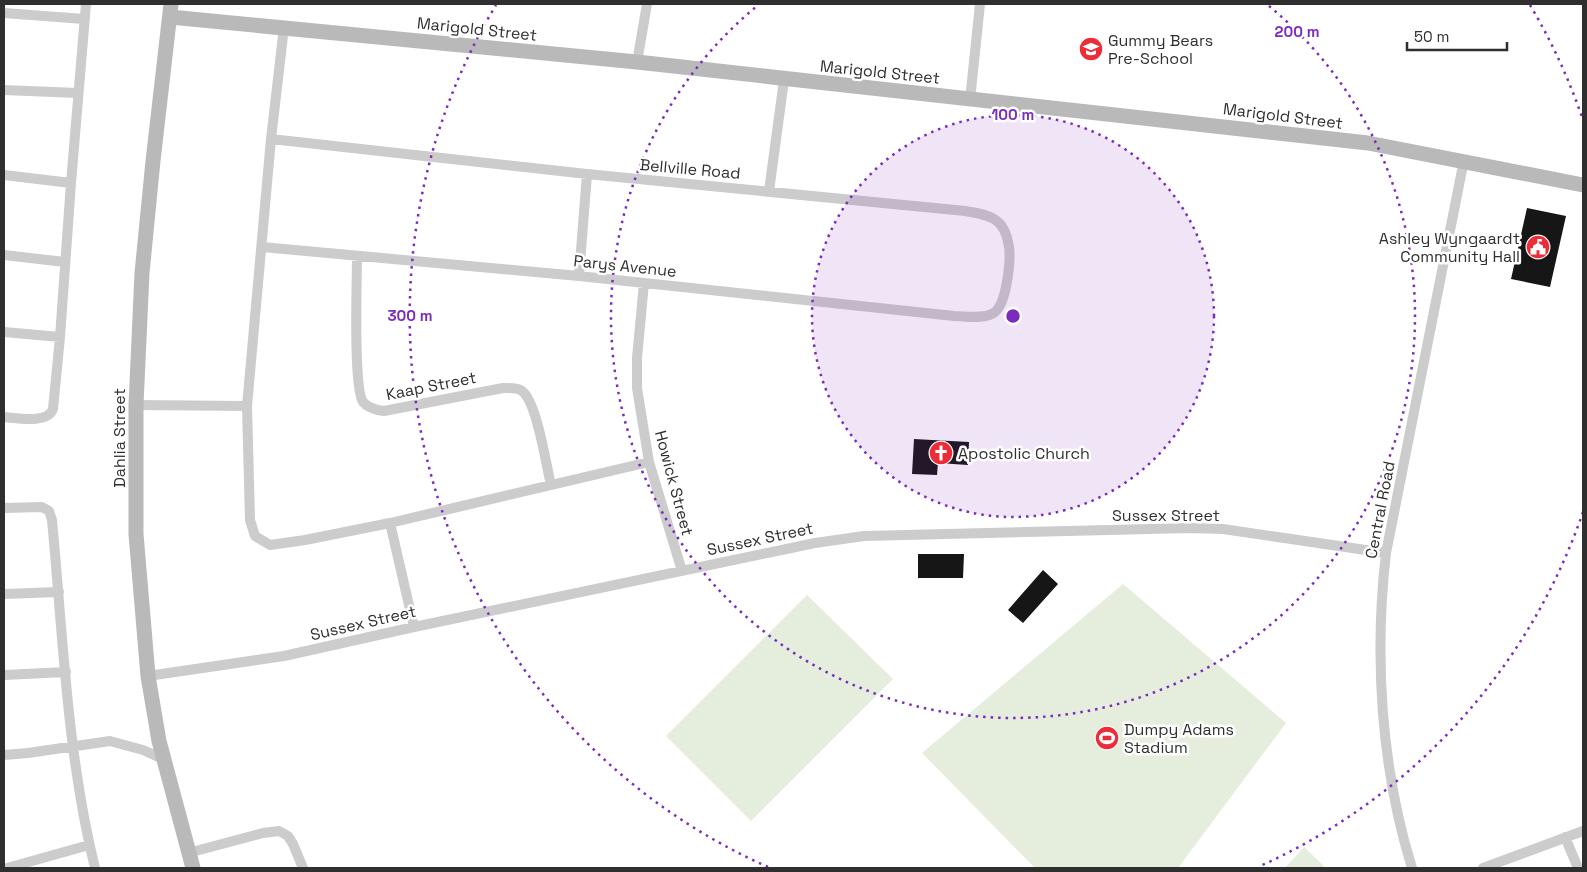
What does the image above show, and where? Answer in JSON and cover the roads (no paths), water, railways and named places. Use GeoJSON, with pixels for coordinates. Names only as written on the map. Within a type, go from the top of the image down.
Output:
{"type":"FeatureCollection","features":[{"type":"Feature","properties":{"kind":"street"},"geometry":{"type":"LineString","coordinates":[[4,417],[32,419],[47,417],[51,413],[60,337],[86,4]]}},
{"type":"Feature","properties":{"kind":"street"},"geometry":{"type":"LineString","coordinates":[[637,62],[647,4]]}},
{"type":"Feature","properties":{"kind":"street"},"geometry":{"type":"LineString","coordinates":[[970,100],[980,4]]}},
{"type":"Feature","properties":{"kind":"street","name":"Marigold Street"},"geometry":{"type":"LineString","coordinates":[[171,10],[284,27],[637,62],[784,80],[1368,143],[1464,160],[1583,185]]}},
{"type":"Feature","properties":{"kind":"street","name":"Dahlia Street"},"geometry":{"type":"LineString","coordinates":[[171,10],[142,273],[136,406],[136,534],[148,676],[163,759],[193,868]]}},
{"type":"Feature","properties":{"kind":"street"},"geometry":{"type":"LineString","coordinates":[[4,13],[84,19]]}},
{"type":"Feature","properties":{"kind":"street"},"geometry":{"type":"LineString","coordinates":[[284,27],[247,406],[250,520],[255,536],[270,545],[283,544],[390,523],[649,462]]}},
{"type":"Feature","properties":{"kind":"street"},"geometry":{"type":"LineString","coordinates":[[769,191],[784,80]]}},
{"type":"Feature","properties":{"kind":"street"},"geometry":{"type":"LineString","coordinates":[[4,90],[78,93]]}},
{"type":"Feature","properties":{"kind":"street","name":"Bellville Road"},"geometry":{"type":"LineString","coordinates":[[272,139],[587,174],[965,211],[989,217],[998,222],[1009,243],[1006,288],[999,307],[994,313],[985,316]]}},
{"type":"Feature","properties":{"kind":"street","name":"Central Road"},"geometry":{"type":"LineString","coordinates":[[1412,868],[1397,813],[1388,757],[1384,710],[1381,620],[1386,553],[1464,160]]}},
{"type":"Feature","properties":{"kind":"street"},"geometry":{"type":"LineString","coordinates":[[579,276],[587,174]]}},
{"type":"Feature","properties":{"kind":"street"},"geometry":{"type":"LineString","coordinates":[[4,175],[71,182]]}},
{"type":"Feature","properties":{"kind":"street","name":"Parys Avenue"},"geometry":{"type":"LineString","coordinates":[[262,247],[579,276],[954,316],[985,316]]}},
{"type":"Feature","properties":{"kind":"street"},"geometry":{"type":"LineString","coordinates":[[4,255],[65,262]]}},
{"type":"Feature","properties":{"kind":"street","name":"Kaap Street"},"geometry":{"type":"LineString","coordinates":[[357,256],[356,342],[359,391],[363,402],[375,410],[384,411],[503,388],[516,388],[523,391],[534,407],[551,485]]}},
{"type":"Feature","properties":{"kind":"street","name":"Howick Street"},"geometry":{"type":"LineString","coordinates":[[644,283],[637,358],[637,388],[649,462],[682,571]]}},
{"type":"Feature","properties":{"kind":"street"},"geometry":{"type":"LineString","coordinates":[[4,332],[60,337]]}},
{"type":"Feature","properties":{"kind":"street"},"geometry":{"type":"LineString","coordinates":[[136,406],[247,406]]}},
{"type":"Feature","properties":{"kind":"street"},"geometry":{"type":"LineString","coordinates":[[4,508],[42,506],[50,511],[72,746],[89,846],[95,868]]}},
{"type":"Feature","properties":{"kind":"street"},"geometry":{"type":"LineString","coordinates":[[390,523],[414,627]]}},
{"type":"Feature","properties":{"kind":"street","name":"Sussex Street"},"geometry":{"type":"LineString","coordinates":[[148,676],[284,656],[821,542],[864,536],[1056,530],[1223,529],[1386,553]]}},
{"type":"Feature","properties":{"kind":"street"},"geometry":{"type":"LineString","coordinates":[[4,594],[59,592]]}},
{"type":"Feature","properties":{"kind":"street"},"geometry":{"type":"LineString","coordinates":[[4,675],[66,672]]}},
{"type":"Feature","properties":{"kind":"street"},"geometry":{"type":"LineString","coordinates":[[4,755],[110,741],[143,750],[163,759]]}},
{"type":"Feature","properties":{"kind":"street"},"geometry":{"type":"LineString","coordinates":[[1483,868],[1583,830]]}},
{"type":"Feature","properties":{"kind":"street"},"geometry":{"type":"LineString","coordinates":[[188,853],[263,833],[279,831],[288,836],[303,868]]}},
{"type":"Feature","properties":{"kind":"street"},"geometry":{"type":"LineString","coordinates":[[1566,837],[1578,868]]}},
{"type":"Feature","properties":{"kind":"street"},"geometry":{"type":"LineString","coordinates":[[7,868],[89,846]]}},
{"type":"Feature","properties":{"kind":"place","name":"Gummy Bears Pre-School"},"geometry":{"type":"Point","coordinates":[1091,49]}},
{"type":"Feature","properties":{"kind":"place","name":"Ashley Wyngaardt Community Hall"},"geometry":{"type":"Point","coordinates":[1538,247]}},
{"type":"Feature","properties":{"kind":"place","name":"Apostolic Church"},"geometry":{"type":"Point","coordinates":[941,453]}},
{"type":"Feature","properties":{"kind":"place","name":"Dumpy Adams Stadium"},"geometry":{"type":"Point","coordinates":[1107,738]}}]}
